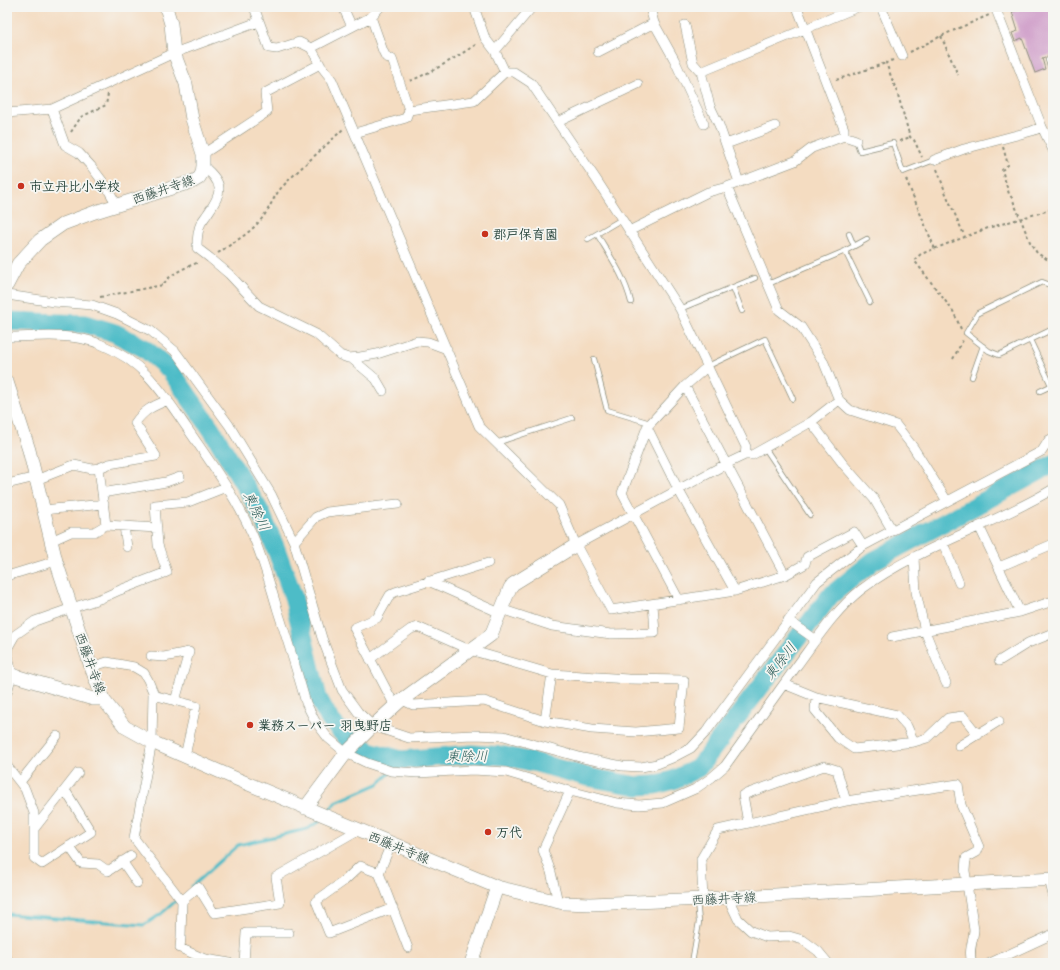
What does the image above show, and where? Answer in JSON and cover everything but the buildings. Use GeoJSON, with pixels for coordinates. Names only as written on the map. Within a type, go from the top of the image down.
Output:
{"type":"FeatureCollection","features":[{"type":"Feature","properties":{"kind":"main road"},"geometry":{"type":"LineString","coordinates":[[166,7],[171,24],[174,53],[186,84],[192,119],[203,160]]}},
{"type":"Feature","properties":{"kind":"main road","name":"西藤井寺線"},"geometry":{"type":"LineString","coordinates":[[7,285],[18,264],[40,240],[63,224],[117,205],[194,181],[199,178],[203,160]]}},
{"type":"Feature","properties":{"kind":"main road","name":"西藤井寺線"},"geometry":{"type":"LineString","coordinates":[[7,382],[29,450],[56,561],[103,699],[125,726],[152,742],[324,816],[497,887],[558,902],[591,904],[728,898],[1051,879]]}},
{"type":"Feature","properties":{"kind":"main road"},"geometry":{"type":"LineString","coordinates":[[305,808],[346,753],[373,726],[398,703],[491,635],[510,588],[514,584],[576,545]]}},
{"type":"Feature","properties":{"kind":"main road"},"geometry":{"type":"LineString","coordinates":[[9,675],[93,700],[103,699]]}},
{"type":"Feature","properties":{"kind":"main road"},"geometry":{"type":"LineString","coordinates":[[471,963],[497,887]]}},
{"type":"Feature","properties":{"kind":"street"},"geometry":{"type":"LineString","coordinates":[[254,7],[258,22],[269,48],[277,49],[300,42],[311,48],[320,64],[332,80],[479,426],[559,505],[576,545],[611,610],[735,591],[785,575],[805,564],[807,557],[854,532],[863,546]]}},
{"type":"Feature","properties":{"kind":"street"},"geometry":{"type":"LineString","coordinates":[[343,7],[352,27]]}},
{"type":"Feature","properties":{"kind":"street"},"geometry":{"type":"LineString","coordinates":[[311,48],[371,17],[380,7]]}},
{"type":"Feature","properties":{"kind":"street"},"geometry":{"type":"LineString","coordinates":[[474,7],[485,38],[495,51],[505,72]]}},
{"type":"Feature","properties":{"kind":"street"},"geometry":{"type":"LineString","coordinates":[[495,51],[532,7]]}},
{"type":"Feature","properties":{"kind":"street"},"geometry":{"type":"LineString","coordinates":[[650,7],[654,23],[674,59],[704,124]]}},
{"type":"Feature","properties":{"kind":"street"},"geometry":{"type":"LineString","coordinates":[[797,7],[844,129],[844,136]]}},
{"type":"Feature","properties":{"kind":"street"},"geometry":{"type":"LineString","coordinates":[[701,72],[858,7]]}},
{"type":"Feature","properties":{"kind":"street"},"geometry":{"type":"LineString","coordinates":[[881,7],[902,56]]}},
{"type":"Feature","properties":{"kind":"street"},"geometry":{"type":"LineString","coordinates":[[996,9],[1042,127],[1053,150]]}},
{"type":"Feature","properties":{"kind":"street"},"geometry":{"type":"LineString","coordinates":[[355,133],[406,118],[408,110],[392,59],[386,57],[383,51],[371,17]]}},
{"type":"Feature","properties":{"kind":"street"},"geometry":{"type":"LineString","coordinates":[[7,113],[52,109],[174,53],[258,22]]}},
{"type":"Feature","properties":{"kind":"street"},"geometry":{"type":"LineString","coordinates":[[598,52],[654,23]]}},
{"type":"Feature","properties":{"kind":"street"},"geometry":{"type":"LineString","coordinates":[[685,25],[693,63],[701,72],[710,106],[740,182]]}},
{"type":"Feature","properties":{"kind":"street"},"geometry":{"type":"LineString","coordinates":[[320,64],[265,93],[267,112],[203,160],[219,184],[220,193],[216,202],[201,223],[198,234],[197,248],[229,274],[259,306],[316,334],[340,355],[351,358],[377,354],[417,341],[428,342],[446,350]]}},
{"type":"Feature","properties":{"kind":"street"},"geometry":{"type":"LineString","coordinates":[[408,110],[474,101],[505,72],[514,72],[531,84],[558,122],[680,309],[746,447],[745,455]]}},
{"type":"Feature","properties":{"kind":"street"},"geometry":{"type":"LineString","coordinates":[[558,122],[638,84]]}},
{"type":"Feature","properties":{"kind":"street"},"geometry":{"type":"LineString","coordinates":[[52,109],[65,144],[79,153],[91,166],[106,186],[117,205]]}},
{"type":"Feature","properties":{"kind":"street"},"geometry":{"type":"LineString","coordinates":[[726,144],[775,126]]}},
{"type":"Feature","properties":{"kind":"street"},"geometry":{"type":"LineString","coordinates":[[934,160],[964,149],[1042,127]]}},
{"type":"Feature","properties":{"kind":"street"},"geometry":{"type":"LineString","coordinates":[[629,231],[708,192],[727,187],[795,161],[812,148],[844,136],[856,140]]}},
{"type":"Feature","properties":{"kind":"street"},"geometry":{"type":"LineString","coordinates":[[727,187],[779,310],[800,327],[824,363],[839,400],[850,410],[896,425],[913,447],[947,501]]}},
{"type":"Feature","properties":{"kind":"street"},"geometry":{"type":"LineString","coordinates":[[7,295],[92,306],[117,314],[151,331],[175,351],[236,437],[271,494],[294,542],[322,638],[342,690],[358,712],[373,726],[409,738],[473,735],[504,736],[583,758],[622,766],[641,767],[657,764],[672,758],[691,748],[706,732],[790,622],[817,582],[863,546],[1042,451],[1049,440],[1053,438]]}},
{"type":"Feature","properties":{"kind":"street"},"geometry":{"type":"LineString","coordinates":[[7,337],[62,337],[84,339],[99,344],[121,355],[140,368],[159,387],[241,511],[268,578],[306,703],[315,721],[328,738],[346,753],[367,763],[391,771],[417,773],[472,770],[506,772],[617,803],[639,805],[663,802],[695,789],[725,766],[784,684],[813,639],[840,609],[861,590],[883,574],[943,543],[1034,500],[1053,489]]}},
{"type":"Feature","properties":{"kind":"street"},"geometry":{"type":"LineString","coordinates":[[351,358],[376,379],[383,391]]}},
{"type":"Feature","properties":{"kind":"street"},"geometry":{"type":"LineString","coordinates":[[679,600],[622,493],[649,425],[685,386],[708,366]]}},
{"type":"Feature","properties":{"kind":"street"},"geometry":{"type":"LineString","coordinates":[[685,386],[785,575]]}},
{"type":"Feature","properties":{"kind":"street"},"geometry":{"type":"LineString","coordinates":[[7,484],[36,478],[74,466],[92,469],[109,464],[156,456],[134,423],[142,413],[168,400]]}},
{"type":"Feature","properties":{"kind":"street"},"geometry":{"type":"LineString","coordinates":[[576,545],[726,464],[745,455],[752,455],[765,448],[812,422],[839,400]]}},
{"type":"Feature","properties":{"kind":"street"},"geometry":{"type":"LineString","coordinates":[[812,422],[843,464],[874,499],[892,530]]}},
{"type":"Feature","properties":{"kind":"street"},"geometry":{"type":"LineString","coordinates":[[649,425],[678,490],[735,591]]}},
{"type":"Feature","properties":{"kind":"street"},"geometry":{"type":"LineString","coordinates":[[99,468],[106,525]]}},
{"type":"Feature","properties":{"kind":"street"},"geometry":{"type":"LineString","coordinates":[[102,493],[166,482],[180,477]]}},
{"type":"Feature","properties":{"kind":"street"},"geometry":{"type":"LineString","coordinates":[[7,692],[9,675],[7,650],[15,635],[35,621],[102,598],[167,572],[158,545],[155,505],[188,502],[226,487]]}},
{"type":"Feature","properties":{"kind":"street"},"geometry":{"type":"LineString","coordinates":[[44,510],[104,504]]}},
{"type":"Feature","properties":{"kind":"street"},"geometry":{"type":"LineString","coordinates":[[294,542],[316,517],[327,512],[398,504]]}},
{"type":"Feature","properties":{"kind":"street"},"geometry":{"type":"LineString","coordinates":[[51,541],[71,532],[94,532],[106,525],[157,528]]}},
{"type":"Feature","properties":{"kind":"street"},"geometry":{"type":"LineString","coordinates":[[124,526],[127,547]]}},
{"type":"Feature","properties":{"kind":"street"},"geometry":{"type":"LineString","coordinates":[[979,526],[1020,612]]}},
{"type":"Feature","properties":{"kind":"street"},"geometry":{"type":"LineString","coordinates":[[943,543],[959,584]]}},
{"type":"Feature","properties":{"kind":"street"},"geometry":{"type":"LineString","coordinates":[[999,567],[1053,544]]}},
{"type":"Feature","properties":{"kind":"street"},"geometry":{"type":"LineString","coordinates":[[914,558],[916,592],[925,631],[946,683]]}},
{"type":"Feature","properties":{"kind":"street"},"geometry":{"type":"LineString","coordinates":[[7,576],[56,561]]}},
{"type":"Feature","properties":{"kind":"street"},"geometry":{"type":"LineString","coordinates":[[370,659],[411,629],[418,628],[470,650],[552,674],[628,679],[684,680],[679,728],[636,732],[592,729],[545,721],[484,701],[413,705],[398,703],[370,659],[354,628],[377,618],[390,595],[395,592],[463,570],[476,568],[488,563]]}},
{"type":"Feature","properties":{"kind":"street"},"geometry":{"type":"LineString","coordinates":[[428,581],[501,611],[552,626],[610,634],[655,633],[653,604]]}},
{"type":"Feature","properties":{"kind":"street"},"geometry":{"type":"LineString","coordinates":[[892,638],[1020,612],[1053,601]]}},
{"type":"Feature","properties":{"kind":"street"},"geometry":{"type":"LineString","coordinates":[[790,622],[813,639]]}},
{"type":"Feature","properties":{"kind":"street"},"geometry":{"type":"LineString","coordinates":[[999,661],[1028,643],[1053,633]]}},
{"type":"Feature","properties":{"kind":"street"},"geometry":{"type":"LineString","coordinates":[[151,656],[164,657],[189,652],[175,701]]}},
{"type":"Feature","properties":{"kind":"street"},"geometry":{"type":"LineString","coordinates":[[92,667],[107,662],[134,667],[144,673],[148,680],[152,695],[152,742],[134,838],[182,901],[180,948],[205,959],[230,963]]}},
{"type":"Feature","properties":{"kind":"street"},"geometry":{"type":"LineString","coordinates":[[545,721],[552,674]]}},
{"type":"Feature","properties":{"kind":"street"},"geometry":{"type":"LineString","coordinates":[[784,684],[816,696],[897,715],[907,726],[914,742]]}},
{"type":"Feature","properties":{"kind":"street"},"geometry":{"type":"LineString","coordinates":[[152,695],[196,706],[185,756]]}},
{"type":"Feature","properties":{"kind":"street"},"geometry":{"type":"LineString","coordinates":[[816,696],[815,710],[838,738],[854,749],[914,742],[927,738],[948,718],[963,716],[978,734]]}},
{"type":"Feature","properties":{"kind":"street"},"geometry":{"type":"LineString","coordinates":[[959,746],[999,721]]}},
{"type":"Feature","properties":{"kind":"street"},"geometry":{"type":"LineString","coordinates":[[20,782],[57,736]]}},
{"type":"Feature","properties":{"kind":"street"},"geometry":{"type":"LineString","coordinates":[[7,766],[25,789],[34,813],[34,858],[42,864],[91,832],[64,790]]}},
{"type":"Feature","properties":{"kind":"street"},"geometry":{"type":"LineString","coordinates":[[748,823],[743,795],[824,766],[837,770],[846,801]]}},
{"type":"Feature","properties":{"kind":"street"},"geometry":{"type":"LineString","coordinates":[[34,829],[78,773]]}},
{"type":"Feature","properties":{"kind":"street"},"geometry":{"type":"LineString","coordinates":[[700,899],[701,859],[718,830],[846,801],[958,784],[961,804],[979,847],[977,852],[966,858],[965,871],[974,930],[970,956],[972,963]]}},
{"type":"Feature","properties":{"kind":"street"},"geometry":{"type":"LineString","coordinates":[[558,902],[552,872],[543,850],[570,791]]}},
{"type":"Feature","properties":{"kind":"street"},"geometry":{"type":"LineString","coordinates":[[182,901],[198,887],[214,913],[280,903],[276,877],[358,830]]}},
{"type":"Feature","properties":{"kind":"street"},"geometry":{"type":"LineString","coordinates":[[391,844],[379,874],[408,948]]}},
{"type":"Feature","properties":{"kind":"street"},"geometry":{"type":"LineString","coordinates":[[69,846],[81,863],[98,864],[108,871],[131,856]]}},
{"type":"Feature","properties":{"kind":"street"},"geometry":{"type":"LineString","coordinates":[[122,861],[137,883]]}},
{"type":"Feature","properties":{"kind":"street"},"geometry":{"type":"LineString","coordinates":[[379,874],[360,866],[344,881],[316,901],[318,908],[329,933],[392,908]]}},
{"type":"Feature","properties":{"kind":"street"},"geometry":{"type":"LineString","coordinates":[[1051,879],[1053,895]]}},
{"type":"Feature","properties":{"kind":"street"},"geometry":{"type":"LineString","coordinates":[[728,898],[738,918],[751,931],[768,937],[789,936],[803,940],[818,951],[828,963]]}},
{"type":"Feature","properties":{"kind":"street"},"geometry":{"type":"LineString","coordinates":[[244,963],[246,933],[289,934]]}},
{"type":"Feature","properties":{"kind":"street"},"geometry":{"type":"LineString","coordinates":[[990,963],[1053,934]]}},
{"type":"Feature","properties":{"kind":"street"},"geometry":{"type":"LineString","coordinates":[[7,958],[9,963]]}},
{"type":"Feature","properties":{"kind":"lane"},"geometry":{"type":"LineString","coordinates":[[1048,60],[1053,74]]}},
{"type":"Feature","properties":{"kind":"lane"},"geometry":{"type":"LineString","coordinates":[[856,140],[860,151],[893,143],[903,172],[934,160]]}},
{"type":"Feature","properties":{"kind":"lane"},"geometry":{"type":"LineString","coordinates":[[588,239],[622,219]]}},
{"type":"Feature","properties":{"kind":"lane"},"geometry":{"type":"LineString","coordinates":[[597,234],[622,277],[628,290],[631,302]]}},
{"type":"Feature","properties":{"kind":"lane"},"geometry":{"type":"LineString","coordinates":[[849,234],[854,246]]}},
{"type":"Feature","properties":{"kind":"lane"},"geometry":{"type":"LineString","coordinates":[[768,284],[845,251],[867,239]]}},
{"type":"Feature","properties":{"kind":"lane"},"geometry":{"type":"LineString","coordinates":[[845,251],[870,302]]}},
{"type":"Feature","properties":{"kind":"lane"},"geometry":{"type":"LineString","coordinates":[[680,309],[755,278]]}},
{"type":"Feature","properties":{"kind":"lane"},"geometry":{"type":"LineString","coordinates":[[1053,288],[1042,282],[978,313],[966,333],[989,351],[999,355],[1053,329]]}},
{"type":"Feature","properties":{"kind":"lane"},"geometry":{"type":"LineString","coordinates":[[733,287],[742,311]]}},
{"type":"Feature","properties":{"kind":"lane"},"geometry":{"type":"LineString","coordinates":[[708,366],[765,339],[793,399]]}},
{"type":"Feature","properties":{"kind":"lane"},"geometry":{"type":"LineString","coordinates":[[1030,340],[1052,385],[1040,391]]}},
{"type":"Feature","properties":{"kind":"lane"},"geometry":{"type":"LineString","coordinates":[[972,377],[983,346]]}},
{"type":"Feature","properties":{"kind":"lane"},"geometry":{"type":"LineString","coordinates":[[594,359],[607,410],[649,425]]}},
{"type":"Feature","properties":{"kind":"lane"},"geometry":{"type":"LineString","coordinates":[[496,443],[572,418]]}},
{"type":"Feature","properties":{"kind":"lane"},"geometry":{"type":"LineString","coordinates":[[765,448],[810,515]]}},
{"type":"Feature","properties":{"kind":"lane"},"geometry":{"type":"LineString","coordinates":[[692,963],[699,922],[700,899]]}},
{"type":"Feature","properties":{"kind":"path"},"geometry":{"type":"LineString","coordinates":[[826,83],[886,63],[941,36],[991,15],[996,9]]}},
{"type":"Feature","properties":{"kind":"path"},"geometry":{"type":"LineString","coordinates":[[941,36],[958,75]]}},
{"type":"Feature","properties":{"kind":"path"},"geometry":{"type":"LineString","coordinates":[[400,85],[450,62],[485,38]]}},
{"type":"Feature","properties":{"kind":"path"},"geometry":{"type":"LineString","coordinates":[[886,63],[898,96],[910,137],[914,140],[924,164]]}},
{"type":"Feature","properties":{"kind":"path"},"geometry":{"type":"LineString","coordinates":[[65,144],[80,117],[106,105],[108,92],[114,80]]}},
{"type":"Feature","properties":{"kind":"path"},"geometry":{"type":"LineString","coordinates":[[85,305],[94,298],[163,285],[165,280],[178,272],[210,258],[251,231],[263,217],[281,188],[299,169],[323,149],[350,122]]}},
{"type":"Feature","properties":{"kind":"path"},"geometry":{"type":"LineString","coordinates":[[893,143],[910,137]]}},
{"type":"Feature","properties":{"kind":"path"},"geometry":{"type":"LineString","coordinates":[[1000,139],[1008,165],[1002,170],[1009,194],[1030,242],[1037,253],[1053,264]]}},
{"type":"Feature","properties":{"kind":"path"},"geometry":{"type":"LineString","coordinates":[[934,160],[946,194],[965,237]]}},
{"type":"Feature","properties":{"kind":"path"},"geometry":{"type":"LineString","coordinates":[[903,172],[935,249]]}},
{"type":"Feature","properties":{"kind":"path"},"geometry":{"type":"LineString","coordinates":[[954,358],[966,333],[962,331],[953,311],[914,260],[922,254],[988,228],[1053,209]]}},
{"type":"Feature","properties":{"kind":"waterway","name":"東除川"},"geometry":{"type":"LineString","coordinates":[[7,321],[86,324],[115,333],[144,348],[170,370],[212,430],[261,513],[293,596],[318,698],[330,720],[348,739],[372,752],[401,760],[472,754],[505,756],[588,777],[637,786],[655,785],[673,780],[698,768],[830,596],[873,561],[1053,464]]}},
{"type":"Feature","properties":{"kind":"waterway"},"geometry":{"type":"LineString","coordinates":[[393,769],[401,760]]}},
{"type":"Feature","properties":{"kind":"waterway"},"geometry":{"type":"LineString","coordinates":[[327,813],[336,802],[378,784],[390,773]]}},
{"type":"Feature","properties":{"kind":"waterway"},"geometry":{"type":"LineString","coordinates":[[192,886],[238,845],[307,829],[319,822],[322,818]]}},
{"type":"Feature","properties":{"kind":"waterway"},"geometry":{"type":"LineString","coordinates":[[7,914],[144,925],[161,914],[178,899]]}},
{"type":"Feature","properties":{"kind":"place","name":"市立丹比小学校"},"geometry":{"type":"Point","coordinates":[21,186]}},
{"type":"Feature","properties":{"kind":"place","name":"郡戸保育園"},"geometry":{"type":"Point","coordinates":[485,234]}},
{"type":"Feature","properties":{"kind":"place","name":"業務スーパー 羽曳野店"},"geometry":{"type":"Point","coordinates":[250,725]}},
{"type":"Feature","properties":{"kind":"place","name":"万代"},"geometry":{"type":"Point","coordinates":[488,832]}}]}
